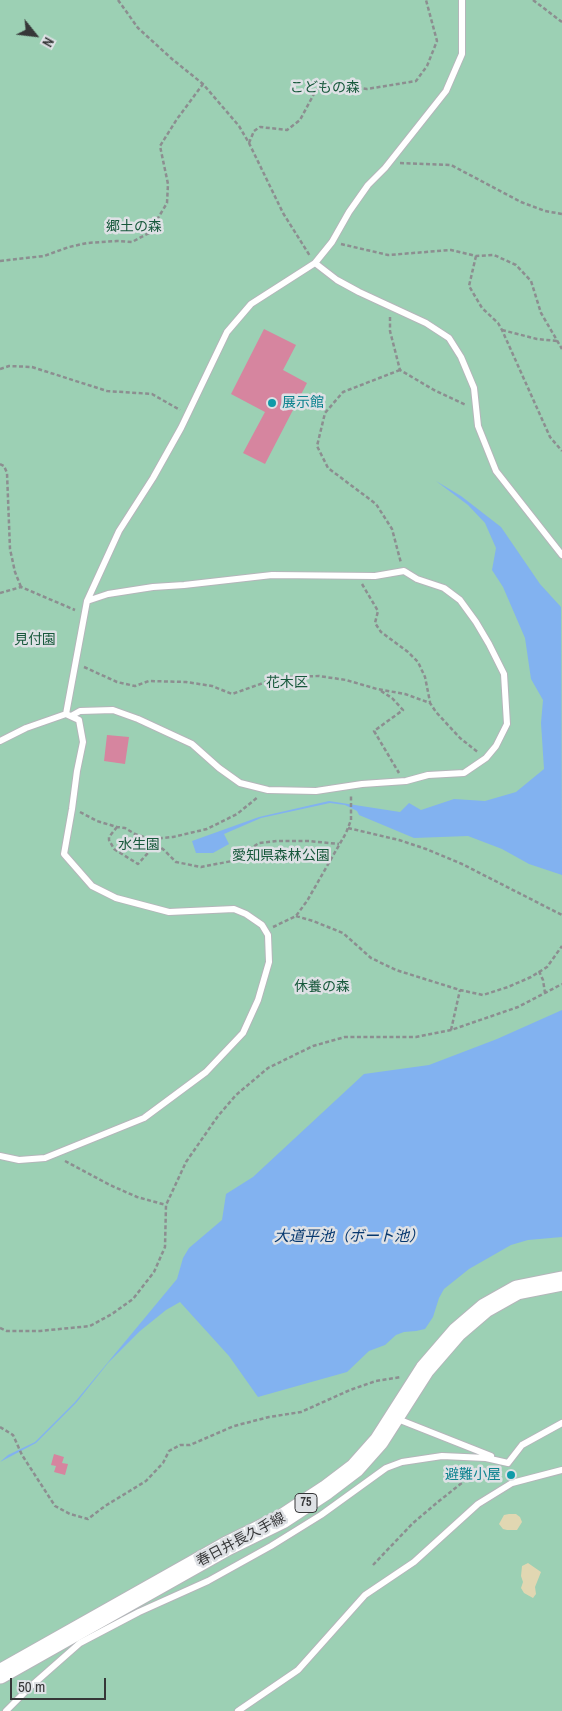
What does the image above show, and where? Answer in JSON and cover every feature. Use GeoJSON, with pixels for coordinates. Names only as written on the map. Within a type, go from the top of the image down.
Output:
{"type":"FeatureCollection","features":[{"type":"Feature","properties":{"kind":"main road","name":"春日井長久手線"},"geometry":{"type":"LineString","coordinates":[[0,1674],[226,1546],[282,1519],[355,1468],[395,1418],[425,1369],[457,1332],[485,1308],[517,1290],[562,1281]]}},
{"type":"Feature","properties":{"kind":"lane"},"geometry":{"type":"LineString","coordinates":[[68,715],[84,614],[88,601],[119,531],[153,478],[188,414],[227,332],[251,304],[316,264],[368,184],[385,168],[446,91],[462,54],[462,0]]}},
{"type":"Feature","properties":{"kind":"lane"},"geometry":{"type":"LineString","coordinates":[[316,264],[336,280],[426,323],[449,338],[461,357],[474,388],[478,426],[496,471],[562,556]]}},
{"type":"Feature","properties":{"kind":"lane"},"geometry":{"type":"LineString","coordinates":[[0,741],[26,728],[80,711],[113,710],[138,719],[192,744],[219,768],[240,783],[268,790],[316,792],[351,786],[406,781],[428,775],[464,773],[486,758],[496,746],[507,724],[504,674],[489,644],[460,600],[444,588],[417,579],[404,571],[375,576],[272,575],[153,587],[108,594],[88,601]]}},
{"type":"Feature","properties":{"kind":"lane"},"geometry":{"type":"LineString","coordinates":[[0,1156],[19,1160],[45,1158],[144,1118],[206,1072],[243,1033],[258,1000],[269,962],[268,936],[262,925],[246,914],[234,909],[170,912],[116,898],[92,886],[64,854],[83,742],[79,720],[68,715]]}},
{"type":"Feature","properties":{"kind":"lane"},"geometry":{"type":"LineString","coordinates":[[395,1418],[508,1463]]}},
{"type":"Feature","properties":{"kind":"lane"},"geometry":{"type":"LineString","coordinates":[[508,1463],[522,1445],[562,1423]]}},
{"type":"Feature","properties":{"kind":"lane"},"geometry":{"type":"LineString","coordinates":[[6,1711],[80,1643],[139,1612],[208,1581],[271,1546],[337,1504],[386,1468],[402,1462],[442,1456],[486,1458],[508,1463]]}},
{"type":"Feature","properties":{"kind":"lane"},"geometry":{"type":"LineString","coordinates":[[238,1711],[298,1670],[365,1595],[414,1562],[478,1504],[512,1483],[562,1470]]}},
{"type":"Feature","properties":{"kind":"path"},"geometry":{"type":"LineString","coordinates":[[118,0],[138,28],[203,84],[239,126],[283,212],[316,264]]}},
{"type":"Feature","properties":{"kind":"path"},"geometry":{"type":"LineString","coordinates":[[249,143],[254,131],[260,126],[287,130],[300,120],[322,82],[367,89],[416,81],[428,66],[437,41],[433,20],[426,0]]}},
{"type":"Feature","properties":{"kind":"path"},"geometry":{"type":"LineString","coordinates":[[533,0],[562,22]]}},
{"type":"Feature","properties":{"kind":"path"},"geometry":{"type":"LineString","coordinates":[[0,261],[44,256],[69,247],[88,243],[132,242],[149,233],[166,203],[168,184],[162,164],[160,146],[177,118],[203,84]]}},
{"type":"Feature","properties":{"kind":"path"},"geometry":{"type":"LineString","coordinates":[[385,168],[400,163],[451,165],[521,202],[545,211],[562,214]]}},
{"type":"Feature","properties":{"kind":"path"},"geometry":{"type":"LineString","coordinates":[[332,242],[388,255],[451,250],[476,256],[494,255],[516,265],[530,280],[541,313],[562,349]]}},
{"type":"Feature","properties":{"kind":"path"},"geometry":{"type":"LineString","coordinates":[[476,256],[469,286],[482,308],[498,323],[502,330],[550,437],[562,451]]}},
{"type":"Feature","properties":{"kind":"path"},"geometry":{"type":"LineString","coordinates":[[390,307],[390,331],[400,370],[434,390],[477,410]]}},
{"type":"Feature","properties":{"kind":"path"},"geometry":{"type":"LineString","coordinates":[[502,330],[537,339],[557,341]]}},
{"type":"Feature","properties":{"kind":"path"},"geometry":{"type":"LineString","coordinates":[[0,369],[9,366],[32,367],[107,391],[152,394],[188,414]]}},
{"type":"Feature","properties":{"kind":"path"},"geometry":{"type":"LineString","coordinates":[[400,370],[343,392],[326,413],[317,446],[328,468],[376,504],[392,529],[404,571]]}},
{"type":"Feature","properties":{"kind":"path"},"geometry":{"type":"LineString","coordinates":[[0,464],[4,466],[6,473],[10,549],[14,572],[21,587]]}},
{"type":"Feature","properties":{"kind":"path"},"geometry":{"type":"LineString","coordinates":[[358,576],[378,611],[374,623],[381,632],[418,662],[425,676],[430,703],[436,712],[460,738],[486,758]]}},
{"type":"Feature","properties":{"kind":"path"},"geometry":{"type":"LineString","coordinates":[[0,593],[21,587],[84,614]]}},
{"type":"Feature","properties":{"kind":"path"},"geometry":{"type":"LineString","coordinates":[[76,664],[118,682],[135,686],[149,681],[186,682],[212,686],[232,694],[269,680],[319,676],[346,680],[377,690],[405,694],[430,703]]}},
{"type":"Feature","properties":{"kind":"path"},"geometry":{"type":"LineString","coordinates":[[377,690],[392,698],[403,710],[374,731],[393,765],[406,781]]}},
{"type":"Feature","properties":{"kind":"path"},"geometry":{"type":"LineString","coordinates":[[265,930],[296,916],[307,901],[348,828],[351,820],[351,786]]}},
{"type":"Feature","properties":{"kind":"path"},"geometry":{"type":"LineString","coordinates":[[73,803],[81,813],[117,828],[125,828],[150,839],[173,838],[207,829],[237,814],[262,792]]}},
{"type":"Feature","properties":{"kind":"path"},"geometry":{"type":"LineString","coordinates":[[117,828],[109,837],[114,850],[138,864],[156,845]]}},
{"type":"Feature","properties":{"kind":"path"},"geometry":{"type":"LineString","coordinates":[[348,828],[399,840],[426,849],[462,864],[562,915]]}},
{"type":"Feature","properties":{"kind":"path"},"geometry":{"type":"LineString","coordinates":[[150,839],[176,862],[201,866],[232,861],[259,843],[309,841],[339,844]]}},
{"type":"Feature","properties":{"kind":"path"},"geometry":{"type":"LineString","coordinates":[[296,916],[343,933],[371,958],[396,970],[460,990],[483,995],[508,987],[547,967],[562,946]]}},
{"type":"Feature","properties":{"kind":"path"},"geometry":{"type":"LineString","coordinates":[[539,971],[543,980],[544,993]]}},
{"type":"Feature","properties":{"kind":"path"},"geometry":{"type":"LineString","coordinates":[[0,1328],[7,1331],[40,1332],[90,1326],[112,1314],[133,1299],[154,1272],[165,1248],[166,1205],[186,1162],[236,1094],[268,1068],[313,1046],[345,1037],[416,1037],[450,1030],[518,1007],[562,984]]}},
{"type":"Feature","properties":{"kind":"path"},"geometry":{"type":"LineString","coordinates":[[450,1030],[460,990]]}},
{"type":"Feature","properties":{"kind":"path"},"geometry":{"type":"LineString","coordinates":[[51,1156],[86,1171],[110,1185],[137,1197],[166,1205]]}},
{"type":"Feature","properties":{"kind":"path"},"geometry":{"type":"LineString","coordinates":[[0,1427],[13,1435],[22,1455],[56,1506],[70,1514],[88,1519],[105,1506],[146,1481],[159,1468],[169,1451],[180,1445],[190,1445],[234,1426],[269,1417],[301,1412],[350,1390],[376,1381],[395,1379]]}},
{"type":"Feature","properties":{"kind":"path"},"geometry":{"type":"LineString","coordinates":[[373,1565],[413,1523],[472,1475],[508,1463]]}},
{"type":"Feature","properties":{"kind":"green space","name":"愛知県森林公園"},"geometry":{"type":"Polygon","coordinates":[[[0,0],[562,0],[562,1711],[0,1711],[0,0]]]}},
{"type":"Feature","properties":{"kind":"sand"},"geometry":{"type":"Polygon","coordinates":[[[516,1514],[520,1517],[522,1522],[517,1530],[503,1529],[499,1524],[504,1515],[516,1514]]]}},
{"type":"Feature","properties":{"kind":"sand"},"geometry":{"type":"Polygon","coordinates":[[[528,1563],[541,1572],[535,1587],[536,1594],[533,1598],[524,1593],[521,1588],[523,1582],[521,1576],[522,1566],[528,1563]]]}},
{"type":"Feature","properties":{"kind":"water"},"geometry":{"type":"Polygon","coordinates":[[[436,481],[461,496],[501,527],[540,584],[561,607],[562,875],[529,864],[502,849],[468,836],[414,838],[359,815],[357,811],[345,805],[330,803],[261,818],[224,834],[229,844],[213,853],[196,853],[192,841],[259,817],[329,801],[400,812],[409,803],[421,810],[454,799],[485,801],[516,792],[544,769],[541,723],[543,700],[531,679],[525,638],[503,587],[492,570],[496,548],[485,523],[468,505],[436,481]]]}},
{"type":"Feature","properties":{"kind":"water","name":"大道平池（ボート池）"},"geometry":{"type":"Polygon","coordinates":[[[562,1010],[562,1237],[528,1240],[511,1245],[469,1269],[444,1289],[433,1317],[425,1329],[396,1335],[385,1345],[369,1351],[347,1372],[258,1397],[229,1356],[180,1302],[166,1310],[140,1331],[108,1363],[76,1403],[36,1443],[0,1462],[8,1455],[35,1442],[75,1402],[177,1279],[183,1258],[189,1248],[222,1220],[226,1194],[253,1177],[364,1074],[429,1065],[497,1039],[562,1010]]]}},
{"type":"Feature","properties":{"kind":"building","name":"展示館"},"geometry":{"type":"Polygon","coordinates":[[[264,329],[296,345],[283,370],[307,383],[265,464],[243,453],[265,412],[231,394],[264,329]]]}},
{"type":"Feature","properties":{"kind":"building"},"geometry":{"type":"Polygon","coordinates":[[[107,735],[129,737],[125,764],[104,761],[107,735]]]}},
{"type":"Feature","properties":{"kind":"building"},"geometry":{"type":"Polygon","coordinates":[[[54,1454],[64,1457],[62,1463],[68,1464],[65,1475],[54,1472],[56,1466],[51,1465],[54,1454]]]}},
{"type":"Feature","properties":{"kind":"place","name":"展示館"},"geometry":{"type":"Point","coordinates":[272,403]}},
{"type":"Feature","properties":{"kind":"place","name":"避難小屋"},"geometry":{"type":"Point","coordinates":[511,1475]}},
{"type":"Feature","properties":{"kind":"park label","name":"こどもの森"},"geometry":{"type":"Point","coordinates":[325,88]}},
{"type":"Feature","properties":{"kind":"park label","name":"郷土の森"},"geometry":{"type":"Point","coordinates":[134,227]}},
{"type":"Feature","properties":{"kind":"park label","name":"見付園"},"geometry":{"type":"Point","coordinates":[35,640]}},
{"type":"Feature","properties":{"kind":"park label","name":"花木区"},"geometry":{"type":"Point","coordinates":[287,683]}},
{"type":"Feature","properties":{"kind":"park label","name":"水生園"},"geometry":{"type":"Point","coordinates":[139,845]}},
{"type":"Feature","properties":{"kind":"park label","name":"休養の森"},"geometry":{"type":"Point","coordinates":[322,987]}}]}
